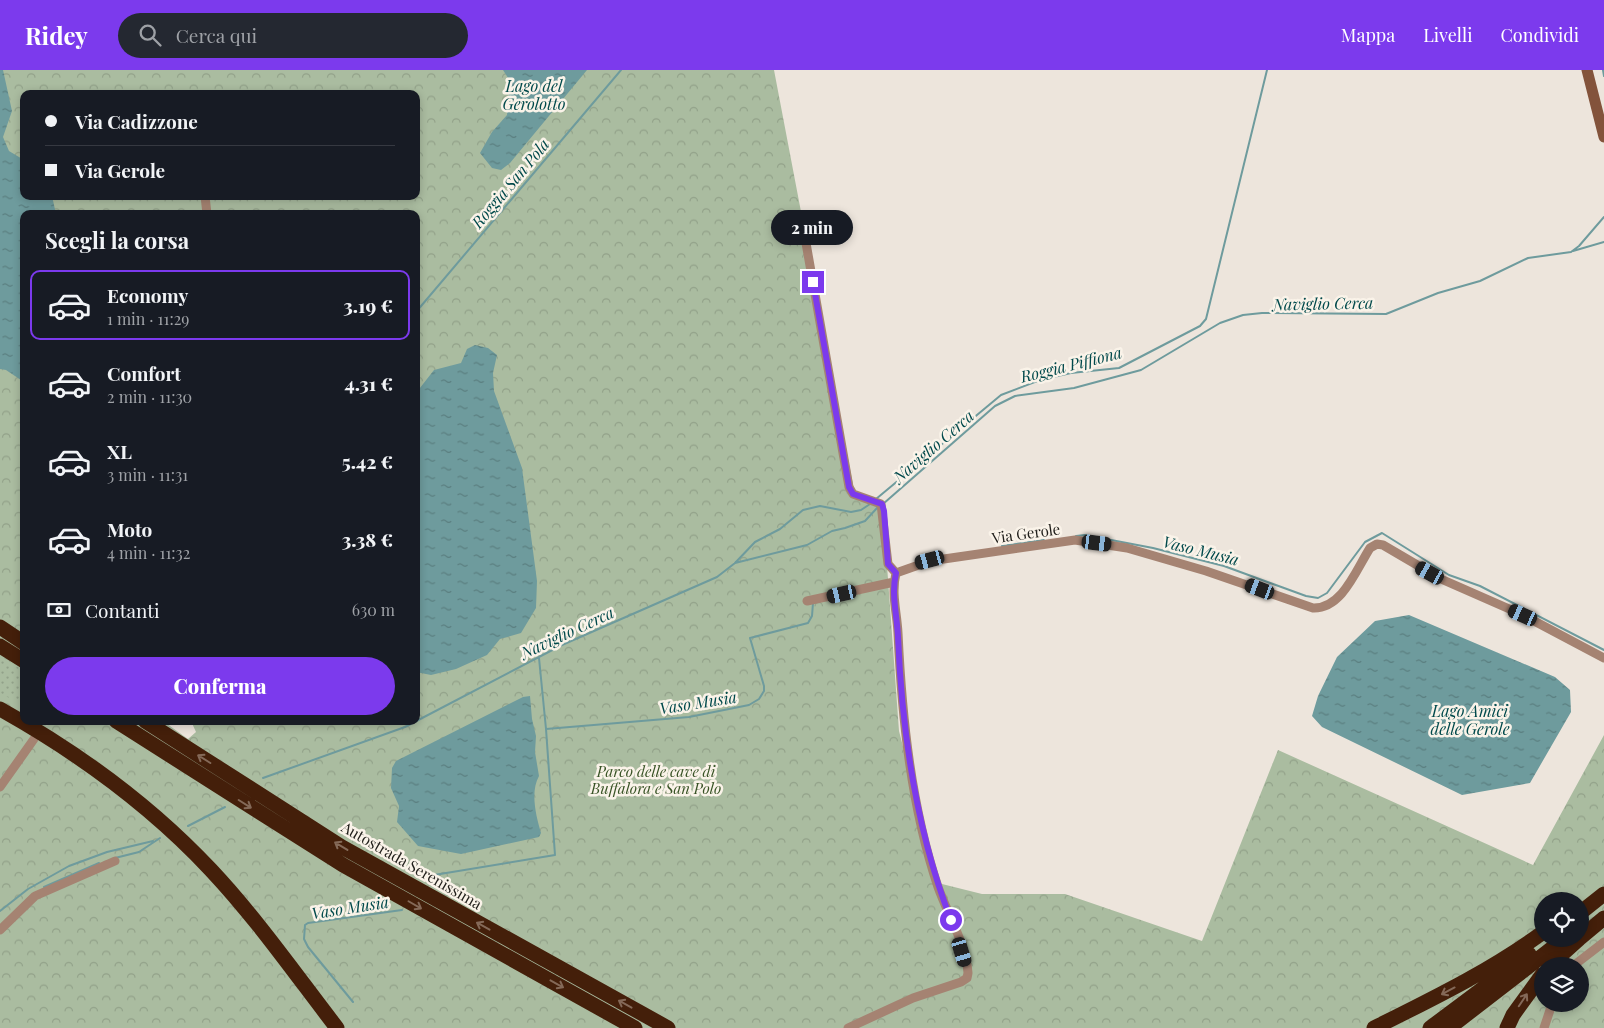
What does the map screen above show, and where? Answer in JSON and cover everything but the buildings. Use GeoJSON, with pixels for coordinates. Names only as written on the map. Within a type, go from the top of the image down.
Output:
{"type":"FeatureCollection","features":[{"type":"Feature","properties":{"kind":"highway"},"geometry":{"type":"LineString","coordinates":[[0,627],[20,640]]}},
{"type":"Feature","properties":{"kind":"highway"},"geometry":{"type":"LineString","coordinates":[[0,646],[20,658]]}},
{"type":"Feature","properties":{"kind":"highway"},"geometry":{"type":"LineString","coordinates":[[0,699],[20,711]]}},
{"type":"Feature","properties":{"kind":"highway"},"geometry":{"type":"LineString","coordinates":[[0,710],[20,721]]}},
{"type":"Feature","properties":{"kind":"highway"},"geometry":{"type":"LineString","coordinates":[[27,725],[56,741],[102,775],[188,849],[228,889],[337,1028]]}},
{"type":"Feature","properties":{"kind":"highway"},"geometry":{"type":"LineString","coordinates":[[45,725],[107,768],[170,820],[215,862],[259,913],[347,1028]]}},
{"type":"Feature","properties":{"kind":"highway"},"geometry":{"type":"LineString","coordinates":[[122,725],[343,865],[635,1028]]}},
{"type":"Feature","properties":{"kind":"highway","name":"Autostrada Serenissima"},"geometry":{"type":"LineString","coordinates":[[151,725],[342,847],[668,1028]]}},
{"type":"Feature","properties":{"kind":"highway"},"geometry":{"type":"LineString","coordinates":[[1589,898],[1604,886]]}},
{"type":"Feature","properties":{"kind":"highway"},"geometry":{"type":"LineString","coordinates":[[1589,906],[1604,894]]}},
{"type":"Feature","properties":{"kind":"highway"},"geometry":{"type":"LineString","coordinates":[[1589,920],[1604,908]]}},
{"type":"Feature","properties":{"kind":"highway"},"geometry":{"type":"LineString","coordinates":[[1589,930],[1604,918]]}},
{"type":"Feature","properties":{"kind":"highway"},"geometry":{"type":"LineString","coordinates":[[1374,1028],[1491,967],[1534,938]]}},
{"type":"Feature","properties":{"kind":"highway"},"geometry":{"type":"LineString","coordinates":[[1430,1028],[1537,947]]}},
{"type":"Feature","properties":{"kind":"highway"},"geometry":{"type":"LineString","coordinates":[[1449,1028],[1554,947]]}},
{"type":"Feature","properties":{"kind":"highway"},"geometry":{"type":"LineString","coordinates":[[1559,957],[1570,947]]}},
{"type":"Feature","properties":{"kind":"highway"},"geometry":{"type":"LineString","coordinates":[[1507,1028],[1513,1015],[1534,986]]}},
{"type":"Feature","properties":{"kind":"street"},"geometry":{"type":"LineString","coordinates":[[1587,70],[1604,136]]}},
{"type":"Feature","properties":{"kind":"street"},"geometry":{"type":"LineString","coordinates":[[803,226],[849,487],[853,494],[882,504],[884,511],[888,564],[895,577],[892,596],[897,623],[903,722],[922,825],[938,887],[968,968],[967,978],[913,998],[848,1028]]}},
{"type":"Feature","properties":{"kind":"street","name":"Via Gerole"},"geometry":{"type":"LineString","coordinates":[[895,577],[930,560],[1076,540],[1127,548],[1242,582],[1313,608],[1323,609],[1334,603],[1370,548],[1377,544],[1441,579],[1523,615],[1604,658]]}},
{"type":"Feature","properties":{"kind":"street"},"geometry":{"type":"LineString","coordinates":[[807,601],[895,577]]}},
{"type":"Feature","properties":{"kind":"street"},"geometry":{"type":"LineString","coordinates":[[0,786],[34,739]]}},
{"type":"Feature","properties":{"kind":"street"},"geometry":{"type":"LineString","coordinates":[[0,930],[35,896],[115,861]]}},
{"type":"Feature","properties":{"kind":"street"},"geometry":{"type":"LineString","coordinates":[[1585,957],[1604,942]]}},
{"type":"Feature","properties":{"kind":"street"},"geometry":{"type":"LineString","coordinates":[[1544,1028],[1549,1012]]}},
{"type":"Feature","properties":{"kind":"green space","name":"Parco delle cave di Buffalora e San Polo"},"geometry":{"type":"Polygon","coordinates":[[[0,70],[774,70],[855,495],[883,510],[899,731],[938,883],[982,894],[1065,894],[1202,941],[1278,750],[1533,865],[1604,735],[1604,1028],[0,1028],[0,70]]]}},
{"type":"Feature","properties":{"kind":"green space"},"geometry":{"type":"Polygon","coordinates":[[[0,656],[20,668],[20,704],[0,693],[0,656]]]}},
{"type":"Feature","properties":{"kind":"water"},"geometry":{"type":"Polygon","coordinates":[[[0,70],[3,70],[12,111],[3,137],[9,151],[20,158],[20,200],[53,200],[55,210],[20,210],[20,379],[6,370],[0,369],[0,70]]]}},
{"type":"Feature","properties":{"kind":"water","name":"Lago del Gerolotto"},"geometry":{"type":"Polygon","coordinates":[[[503,70],[587,70],[510,163],[501,170],[492,168],[480,153],[492,132],[507,115],[510,81],[503,70]]]}},
{"type":"Feature","properties":{"kind":"water"},"geometry":{"type":"Polygon","coordinates":[[[475,345],[488,348],[497,355],[493,373],[494,391],[522,468],[537,581],[536,608],[521,633],[500,639],[487,655],[456,669],[431,675],[420,673],[420,388],[434,370],[461,363],[467,349],[475,345]]]}},
{"type":"Feature","properties":{"kind":"water","name":"Lago Amici delle Gerole"},"geometry":{"type":"Polygon","coordinates":[[[1409,615],[1555,677],[1570,690],[1571,712],[1530,783],[1462,795],[1322,727],[1312,716],[1318,696],[1337,657],[1375,621],[1409,615]]]}},
{"type":"Feature","properties":{"kind":"water"},"geometry":{"type":"Polygon","coordinates":[[[530,696],[539,776],[536,782],[534,797],[541,833],[539,837],[461,854],[418,846],[397,822],[399,806],[391,788],[392,768],[396,761],[523,697],[530,696]]]}},
{"type":"Feature","properties":{"kind":"waterway","name":"Roggia San Pola"},"geometry":{"type":"LineString","coordinates":[[420,307],[621,70]]}},
{"type":"Feature","properties":{"kind":"waterway","name":"Roggia Piffiona"},"geometry":{"type":"LineString","coordinates":[[876,499],[1001,395],[1040,380],[1071,373],[1119,368],[1200,326],[1206,319],[1267,70]]}},
{"type":"Feature","properties":{"kind":"waterway","name":"Naviglio Cerca"},"geometry":{"type":"LineString","coordinates":[[1603,70],[1604,76]]}},
{"type":"Feature","properties":{"kind":"waterway","name":"Naviglio Cerca"},"geometry":{"type":"LineString","coordinates":[[883,504],[995,406],[1015,396],[1074,388],[1141,370],[1220,323],[1243,315],[1262,313],[1386,314],[1438,293],[1480,281],[1528,258],[1571,252],[1579,246],[1604,217]]}},
{"type":"Feature","properties":{"kind":"waterway"},"geometry":{"type":"LineString","coordinates":[[1573,251],[1604,242]]}},
{"type":"Feature","properties":{"kind":"waterway","name":"Roggia Piffiona"},"geometry":{"type":"LineString","coordinates":[[735,563],[755,542],[780,529],[803,510],[820,506],[851,512],[861,510],[870,504]]}},
{"type":"Feature","properties":{"kind":"waterway","name":"Naviglio Cerca"},"geometry":{"type":"LineString","coordinates":[[420,719],[562,645],[717,577],[735,563],[807,545],[832,531],[865,521],[877,508]]}},
{"type":"Feature","properties":{"kind":"waterway","name":"Vaso Musia"},"geometry":{"type":"LineString","coordinates":[[1076,536],[1085,535],[1153,548],[1224,566],[1306,596],[1318,598],[1327,593],[1365,542],[1382,533],[1449,575],[1480,586],[1604,650]]}},
{"type":"Feature","properties":{"kind":"waterway","name":"Vaso Musia"},"geometry":{"type":"LineString","coordinates":[[1002,546],[1044,540]]}},
{"type":"Feature","properties":{"kind":"waterway","name":"Vaso Musia"},"geometry":{"type":"LineString","coordinates":[[434,875],[555,855],[546,729],[689,717],[749,705],[759,699],[764,691],[750,638],[808,623],[812,616],[813,603]]}},
{"type":"Feature","properties":{"kind":"waterway","name":"Vaso Musia"},"geometry":{"type":"LineString","coordinates":[[539,658],[546,729]]}},
{"type":"Feature","properties":{"kind":"waterway","name":"Naviglio Cerca"},"geometry":{"type":"LineString","coordinates":[[263,778],[409,725]]}},
{"type":"Feature","properties":{"kind":"waterway","name":"Naviglio Cerca"},"geometry":{"type":"LineString","coordinates":[[188,826],[225,807]]}},
{"type":"Feature","properties":{"kind":"waterway","name":"Naviglio Cerca"},"geometry":{"type":"LineString","coordinates":[[115,858],[139,852],[160,838]]}},
{"type":"Feature","properties":{"kind":"waterway"},"geometry":{"type":"LineString","coordinates":[[0,911],[28,889],[69,866],[107,852],[153,841]]}},
{"type":"Feature","properties":{"kind":"waterway","name":"Naviglio Cerca"},"geometry":{"type":"LineString","coordinates":[[44,887],[99,863]]}},
{"type":"Feature","properties":{"kind":"waterway","name":"Vaso Musia"},"geometry":{"type":"LineString","coordinates":[[353,1002],[308,947],[304,939],[305,925],[308,923],[402,910]]}},
{"type":"Feature","properties":{"kind":"tunnel"},"geometry":{"type":"LineString","coordinates":[[36,735],[42,725]]}},
{"type":"Feature","properties":{"kind":"route"},"geometry":{"type":"LineString","coordinates":[[813,282],[849,487],[853,494],[882,504],[884,511],[888,564],[896,573],[892,596],[897,623],[903,722],[922,825],[938,887],[951,920]]}}]}
